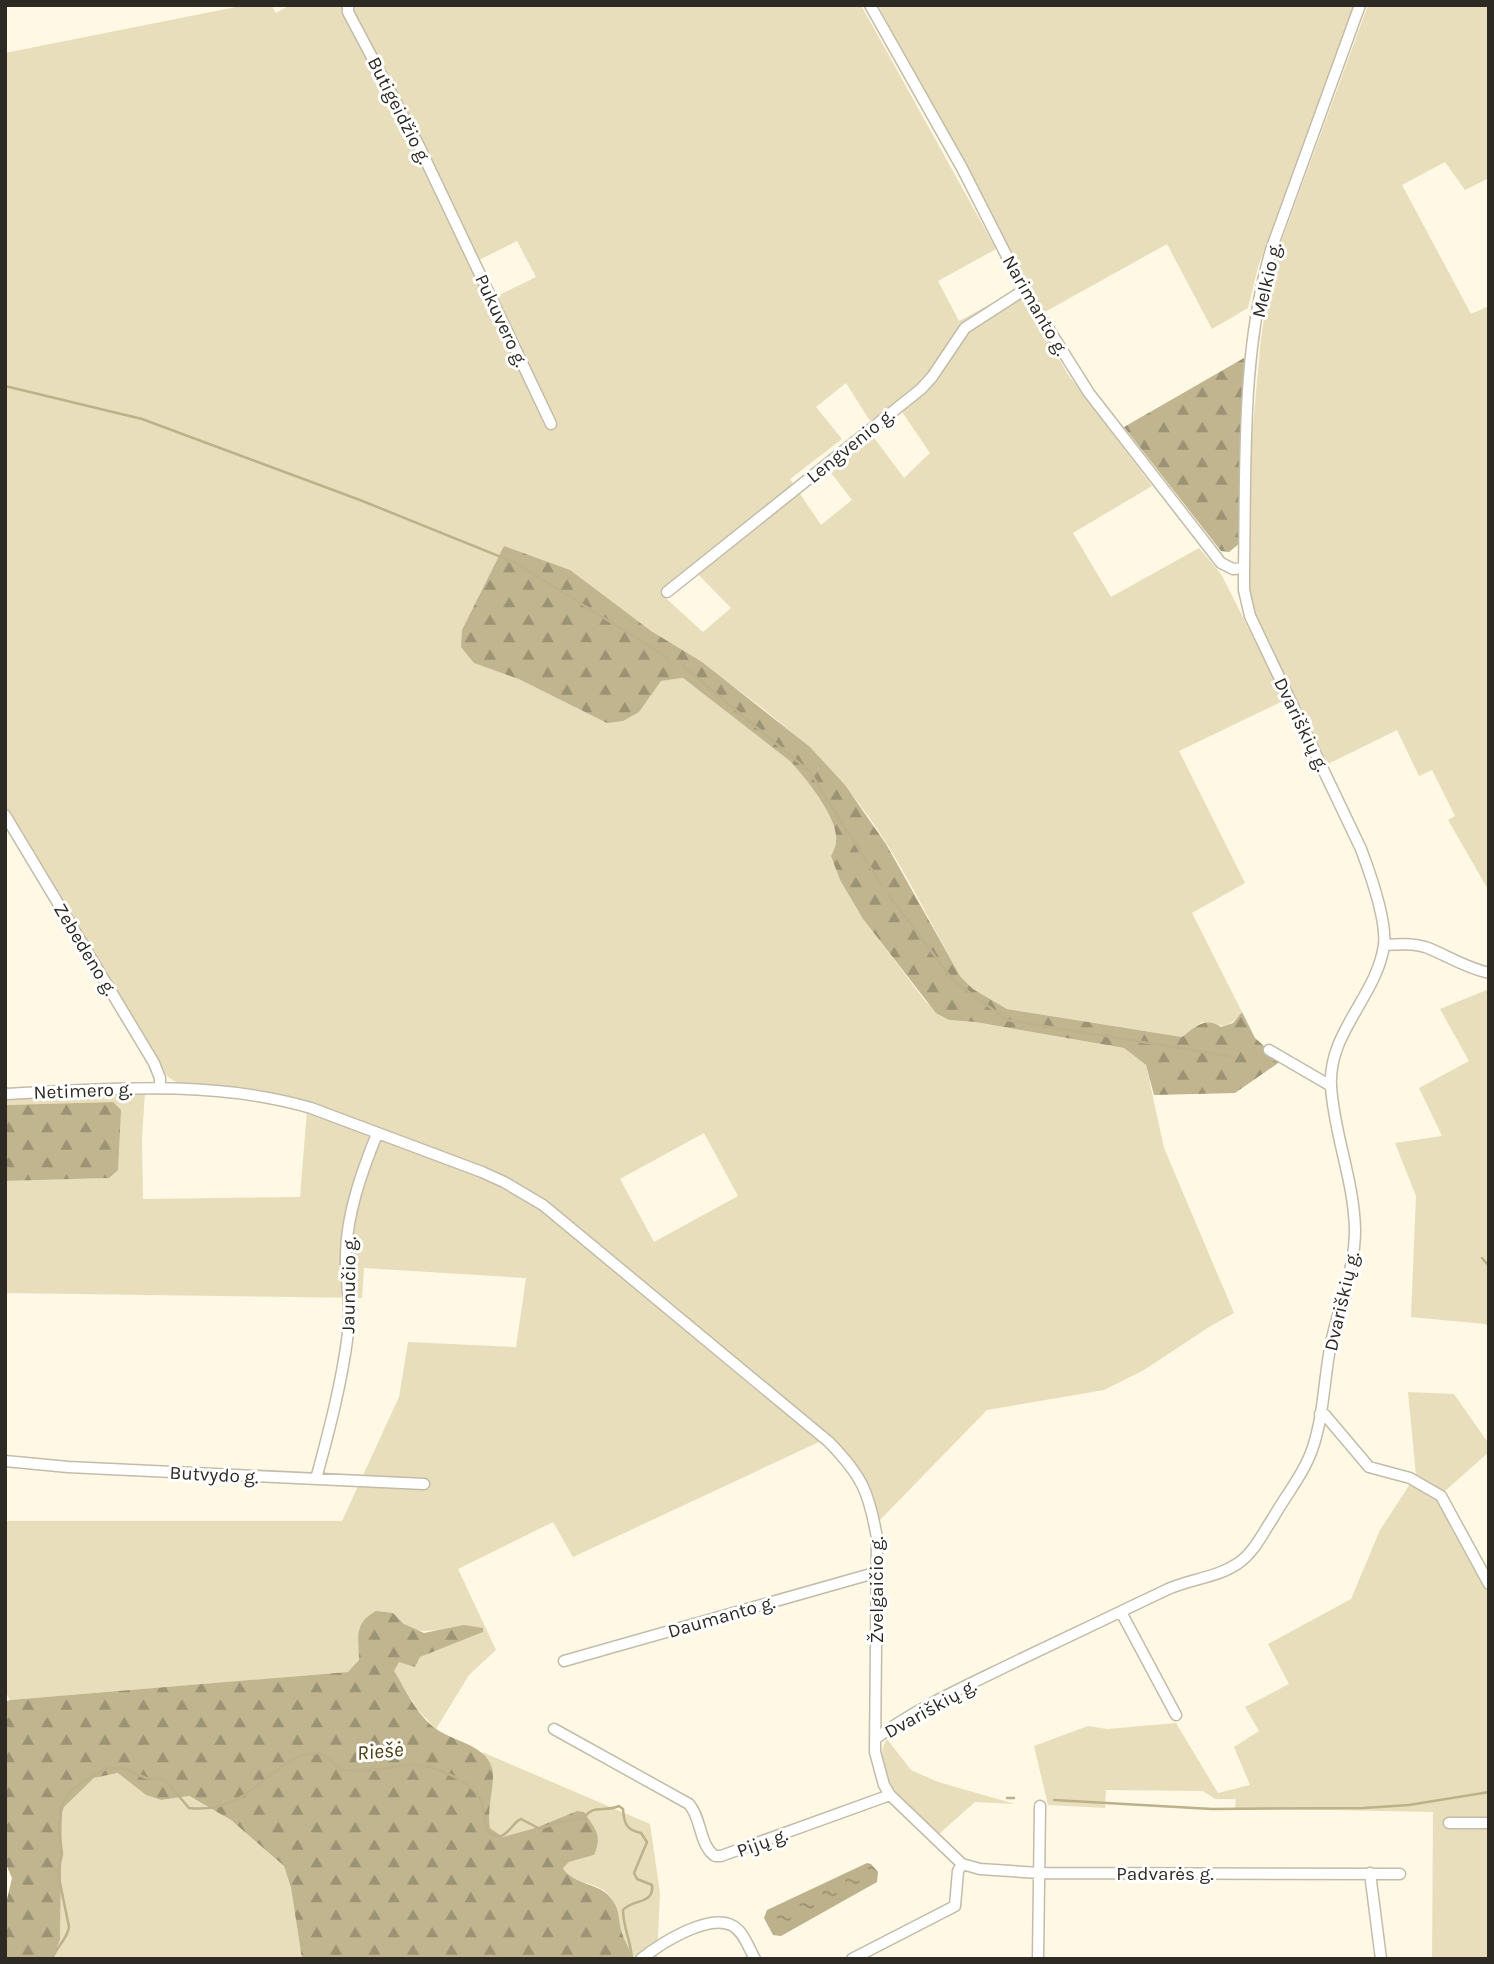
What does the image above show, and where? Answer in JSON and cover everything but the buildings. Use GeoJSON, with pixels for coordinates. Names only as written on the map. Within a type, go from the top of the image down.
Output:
{"type":"FeatureCollection","features":[{"type":"Feature","properties":{"kind":"street","name":"Butigeidžio g."},"geometry":{"type":"LineString","coordinates":[[348,5],[348,12],[419,146],[452,216]]}},
{"type":"Feature","properties":{"kind":"street","name":"Narimanto g."},"geometry":{"type":"LineString","coordinates":[[870,5],[962,167],[1024,290],[1088,393],[1221,563],[1227,568],[1244,568]]}},
{"type":"Feature","properties":{"kind":"street","name":"Melkio g."},"geometry":{"type":"LineString","coordinates":[[1244,568],[1247,398],[1260,288],[1271,250],[1360,5]]}},
{"type":"Feature","properties":{"kind":"street","name":"Pukuvero g."},"geometry":{"type":"LineString","coordinates":[[452,216],[551,424]]}},
{"type":"Feature","properties":{"kind":"street","name":"Lengvenio g."},"geometry":{"type":"LineString","coordinates":[[667,592],[921,388],[932,377],[965,328],[1024,290]]}},
{"type":"Feature","properties":{"kind":"street","name":"Dvariškių g."},"geometry":{"type":"LineString","coordinates":[[876,1739],[926,1705],[1177,1585],[1225,1571],[1239,1563],[1254,1549],[1306,1462],[1315,1440],[1331,1344],[1348,1286],[1354,1242],[1352,1189],[1336,1125],[1331,1072],[1339,1041],[1371,981],[1384,945],[1380,912],[1361,849],[1254,627],[1244,590],[1244,568]]}},
{"type":"Feature","properties":{"kind":"street","name":"Zebedeno g."},"geometry":{"type":"LineString","coordinates":[[5,814],[154,1063],[160,1078],[160,1087]]}},
{"type":"Feature","properties":{"kind":"street"},"geometry":{"type":"LineString","coordinates":[[1384,945],[1404,943],[1426,947],[1465,967],[1489,973]]}},
{"type":"Feature","properties":{"kind":"street"},"geometry":{"type":"LineString","coordinates":[[1269,1050],[1331,1086]]}},
{"type":"Feature","properties":{"kind":"street","name":"Netimero g."},"geometry":{"type":"LineString","coordinates":[[5,1094],[160,1087],[282,1100],[311,1108],[377,1134]]}},
{"type":"Feature","properties":{"kind":"street","name":"Žvelgaičio g."},"geometry":{"type":"LineString","coordinates":[[377,1134],[482,1172],[543,1205],[829,1442],[857,1472],[872,1509],[877,1538],[875,1752],[884,1785],[890,1795]]}},
{"type":"Feature","properties":{"kind":"street","name":"Jaunučio g."},"geometry":{"type":"LineString","coordinates":[[316,1479],[337,1400],[348,1332],[350,1309],[345,1251],[351,1213],[377,1134]]}},
{"type":"Feature","properties":{"kind":"street"},"geometry":{"type":"LineString","coordinates":[[1320,1414],[1325,1415],[1369,1467],[1410,1478],[1441,1496],[1489,1584]]}},
{"type":"Feature","properties":{"kind":"street","name":"Butvydo g."},"geometry":{"type":"LineString","coordinates":[[5,1461],[68,1467],[424,1484]]}},
{"type":"Feature","properties":{"kind":"street","name":"Daumanto g."},"geometry":{"type":"LineString","coordinates":[[564,1661],[878,1572]]}},
{"type":"Feature","properties":{"kind":"street"},"geometry":{"type":"LineString","coordinates":[[1121,1612],[1176,1715]]}},
{"type":"Feature","properties":{"kind":"street","name":"Pijų g."},"geometry":{"type":"LineString","coordinates":[[554,1729],[689,1804],[696,1814],[708,1849],[715,1856],[890,1795]]}},
{"type":"Feature","properties":{"kind":"street"},"geometry":{"type":"LineString","coordinates":[[852,1959],[954,1906],[958,1871],[962,1864],[890,1795]]}},
{"type":"Feature","properties":{"kind":"street"},"geometry":{"type":"LineString","coordinates":[[1038,1959],[1040,1806]]}},
{"type":"Feature","properties":{"kind":"street"},"geometry":{"type":"LineString","coordinates":[[1449,1823],[1489,1823]]}},
{"type":"Feature","properties":{"kind":"street","name":"Padvarės g."},"geometry":{"type":"LineString","coordinates":[[962,1864],[980,1870],[1039,1873],[1400,1874]]}},
{"type":"Feature","properties":{"kind":"street"},"geometry":{"type":"LineString","coordinates":[[1370,1873],[1381,1959]]}},
{"type":"Feature","properties":{"kind":"street"},"geometry":{"type":"LineString","coordinates":[[645,1956],[673,1938],[694,1929],[723,1923],[736,1928],[755,1959]]}},
{"type":"Feature","properties":{"kind":"shaded area"},"geometry":{"type":"Polygon","coordinates":[[[246,5],[271,5],[276,13],[290,5],[861,5],[996,249],[938,281],[959,321],[1019,289],[1067,373],[1152,486],[1073,533],[1111,597],[1199,548],[1221,574],[1285,700],[1179,751],[1245,883],[1192,913],[1242,1012],[1225,1025],[1202,1022],[1182,1037],[1007,1009],[973,989],[960,976],[892,852],[843,784],[777,720],[727,682],[651,631],[475,663],[521,680],[651,694],[661,681],[683,678],[791,761],[812,788],[827,810],[836,832],[831,856],[840,880],[863,919],[926,1002],[949,1020],[975,1022],[1124,1048],[1146,1065],[1164,1148],[1234,1313],[1144,1370],[1104,1390],[987,1410],[879,1521],[860,1473],[840,1447],[544,1201],[364,1123],[288,1096],[254,1089],[189,1085],[167,1076],[5,809],[5,53],[246,5]],[[517,241],[469,265],[487,301],[536,277],[517,241]],[[846,383],[816,407],[842,439],[790,479],[821,525],[852,500],[829,470],[872,435],[904,478],[930,453],[896,403],[870,421],[846,383]],[[691,567],[660,593],[703,632],[731,608],[691,567]],[[704,1133],[620,1179],[654,1242],[738,1196],[704,1133]]]}},
{"type":"Feature","properties":{"kind":"shaded area"},"geometry":{"type":"Polygon","coordinates":[[[878,5],[1357,5],[1258,267],[1248,308],[1212,329],[1167,244],[1043,313],[878,5]]]}},
{"type":"Feature","properties":{"kind":"shaded area"},"geometry":{"type":"Polygon","coordinates":[[[1368,5],[1486,5],[1489,11],[1489,178],[1465,190],[1445,162],[1402,185],[1471,314],[1489,306],[1489,891],[1448,820],[1455,816],[1432,770],[1419,776],[1397,730],[1328,764],[1256,619],[1249,594],[1252,436],[1261,338],[1272,267],[1368,5]]]}},
{"type":"Feature","properties":{"kind":"shaded area"},"geometry":{"type":"Polygon","coordinates":[[[1489,989],[1489,1328],[1485,1324],[1411,1317],[1416,1196],[1395,1143],[1442,1136],[1419,1088],[1469,1061],[1440,1009],[1489,989]]]}},
{"type":"Feature","properties":{"kind":"shaded area"},"geometry":{"type":"Polygon","coordinates":[[[145,1092],[142,1138],[143,1199],[300,1197],[307,1111],[481,1177],[541,1209],[821,1441],[573,1557],[553,1522],[458,1569],[496,1650],[469,1675],[436,1729],[417,1709],[393,1670],[399,1662],[420,1657],[482,1632],[416,1630],[393,1613],[359,1629],[359,1660],[349,1672],[10,1700],[5,1691],[5,1521],[342,1521],[399,1397],[408,1342],[516,1347],[526,1278],[364,1268],[362,1298],[5,1293],[5,1181],[109,1178],[113,1102],[5,1105],[5,1097],[145,1092]]]}},
{"type":"Feature","properties":{"kind":"shaded area"},"geometry":{"type":"Polygon","coordinates":[[[1408,1392],[1454,1394],[1489,1444],[1489,1452],[1437,1498],[1483,1578],[1489,1598],[1489,1959],[1432,1959],[1433,1812],[1235,1808],[1236,1799],[1215,1799],[1203,1791],[1106,1790],[1105,1808],[1048,1805],[1034,1746],[1088,1726],[1107,1729],[1176,1723],[1218,1793],[1250,1785],[1234,1747],[1259,1731],[1245,1707],[1289,1684],[1268,1644],[1351,1599],[1380,1530],[1416,1475],[1408,1392]]]}},
{"type":"Feature","properties":{"kind":"shaded area"},"geometry":{"type":"Polygon","coordinates":[[[887,1739],[911,1770],[938,1782],[1015,1804],[975,1802],[939,1834],[906,1804],[887,1779],[882,1766],[882,1753],[887,1739]]]}},
{"type":"Feature","properties":{"kind":"shaded area"},"geometry":{"type":"Polygon","coordinates":[[[482,1752],[650,1824],[660,1893],[657,1959],[631,1959],[610,1896],[601,1888],[571,1877],[563,1868],[569,1862],[594,1855],[577,1811],[535,1828],[503,1837],[490,1828],[488,1817],[492,1769],[482,1752]]]}},
{"type":"Feature","properties":{"kind":"shaded area"},"geometry":{"type":"Polygon","coordinates":[[[119,1773],[146,1795],[161,1800],[188,1796],[231,1820],[284,1866],[291,1888],[302,1959],[52,1959],[60,1940],[64,1807],[94,1778],[119,1773]]]}},
{"type":"Feature","properties":{"kind":"green space"},"geometry":{"type":"Polygon","coordinates":[[[1244,358],[1240,543],[1229,552],[1221,551],[1124,427],[1244,358]]]}},
{"type":"Feature","properties":{"kind":"green space"},"geometry":{"type":"Polygon","coordinates":[[[504,546],[570,570],[651,631],[702,662],[810,747],[845,785],[886,844],[960,976],[973,989],[1007,1009],[1182,1037],[1205,1023],[1221,1027],[1233,1023],[1242,1012],[1255,1038],[1281,1061],[1235,1093],[1154,1095],[1146,1065],[1124,1048],[975,1022],[949,1020],[936,1013],[863,919],[840,880],[831,856],[836,832],[827,810],[812,788],[790,761],[683,678],[661,681],[639,712],[623,721],[607,723],[521,680],[474,663],[461,647],[462,630],[504,546]]]}},
{"type":"Feature","properties":{"kind":"green space"},"geometry":{"type":"Polygon","coordinates":[[[113,1102],[121,1110],[118,1170],[109,1178],[5,1181],[5,1105],[113,1102]]]}},
{"type":"Feature","properties":{"kind":"green space"},"geometry":{"type":"Polygon","coordinates":[[[376,1611],[393,1613],[404,1624],[424,1633],[464,1625],[483,1628],[483,1632],[420,1657],[415,1667],[399,1662],[394,1671],[428,1722],[442,1733],[476,1748],[488,1760],[493,1774],[490,1828],[503,1837],[535,1828],[577,1811],[584,1812],[598,1837],[597,1848],[594,1855],[569,1862],[563,1868],[573,1878],[602,1890],[613,1901],[631,1959],[302,1959],[291,1888],[284,1866],[231,1820],[189,1796],[161,1800],[146,1795],[118,1773],[94,1778],[64,1807],[60,1940],[52,1959],[5,1959],[5,1908],[12,1878],[5,1862],[5,1702],[348,1672],[359,1660],[358,1638],[361,1626],[376,1611]]]}},
{"type":"Feature","properties":{"kind":"water"},"geometry":{"type":"Polygon","coordinates":[[[867,1863],[878,1872],[877,1882],[781,1936],[773,1935],[764,1918],[767,1910],[867,1863]]]}},
{"type":"Feature","properties":{"kind":"waterway"},"geometry":{"type":"LineString","coordinates":[[5,386],[142,419],[360,500],[516,563],[668,658]]}},
{"type":"Feature","properties":{"kind":"waterway"},"geometry":{"type":"LineString","coordinates":[[683,666],[810,772],[881,884]]}},
{"type":"Feature","properties":{"kind":"waterway"},"geometry":{"type":"LineString","coordinates":[[888,894],[953,980],[1007,1020],[1229,1056]]}},
{"type":"Feature","properties":{"kind":"waterway"},"geometry":{"type":"LineString","coordinates":[[1482,1258],[1489,1266]]}},
{"type":"Feature","properties":{"kind":"waterway","name":"Riešė"},"geometry":{"type":"LineString","coordinates":[[52,1959],[69,1927],[58,1873],[62,1854],[59,1829],[61,1808],[72,1790],[108,1768],[123,1768],[146,1778],[165,1780],[189,1808],[209,1808],[235,1800],[290,1761],[311,1753],[324,1755],[342,1770],[371,1770],[417,1764],[450,1775],[476,1792],[482,1803],[487,1828],[495,1836],[504,1835],[521,1819],[540,1829],[558,1822],[583,1819],[591,1811],[619,1806],[623,1809],[627,1825],[641,1833],[647,1842],[634,1873],[637,1879],[652,1885],[647,1899],[623,1910],[632,1959]]}},
{"type":"Feature","properties":{"kind":"waterway"},"geometry":{"type":"LineString","coordinates":[[1054,1800],[1212,1809],[1363,1808],[1409,1805],[1489,1792]]}},
{"type":"Feature","properties":{"kind":"waterway"},"geometry":{"type":"LineString","coordinates":[[1007,1798],[1014,1798]]}}]}
